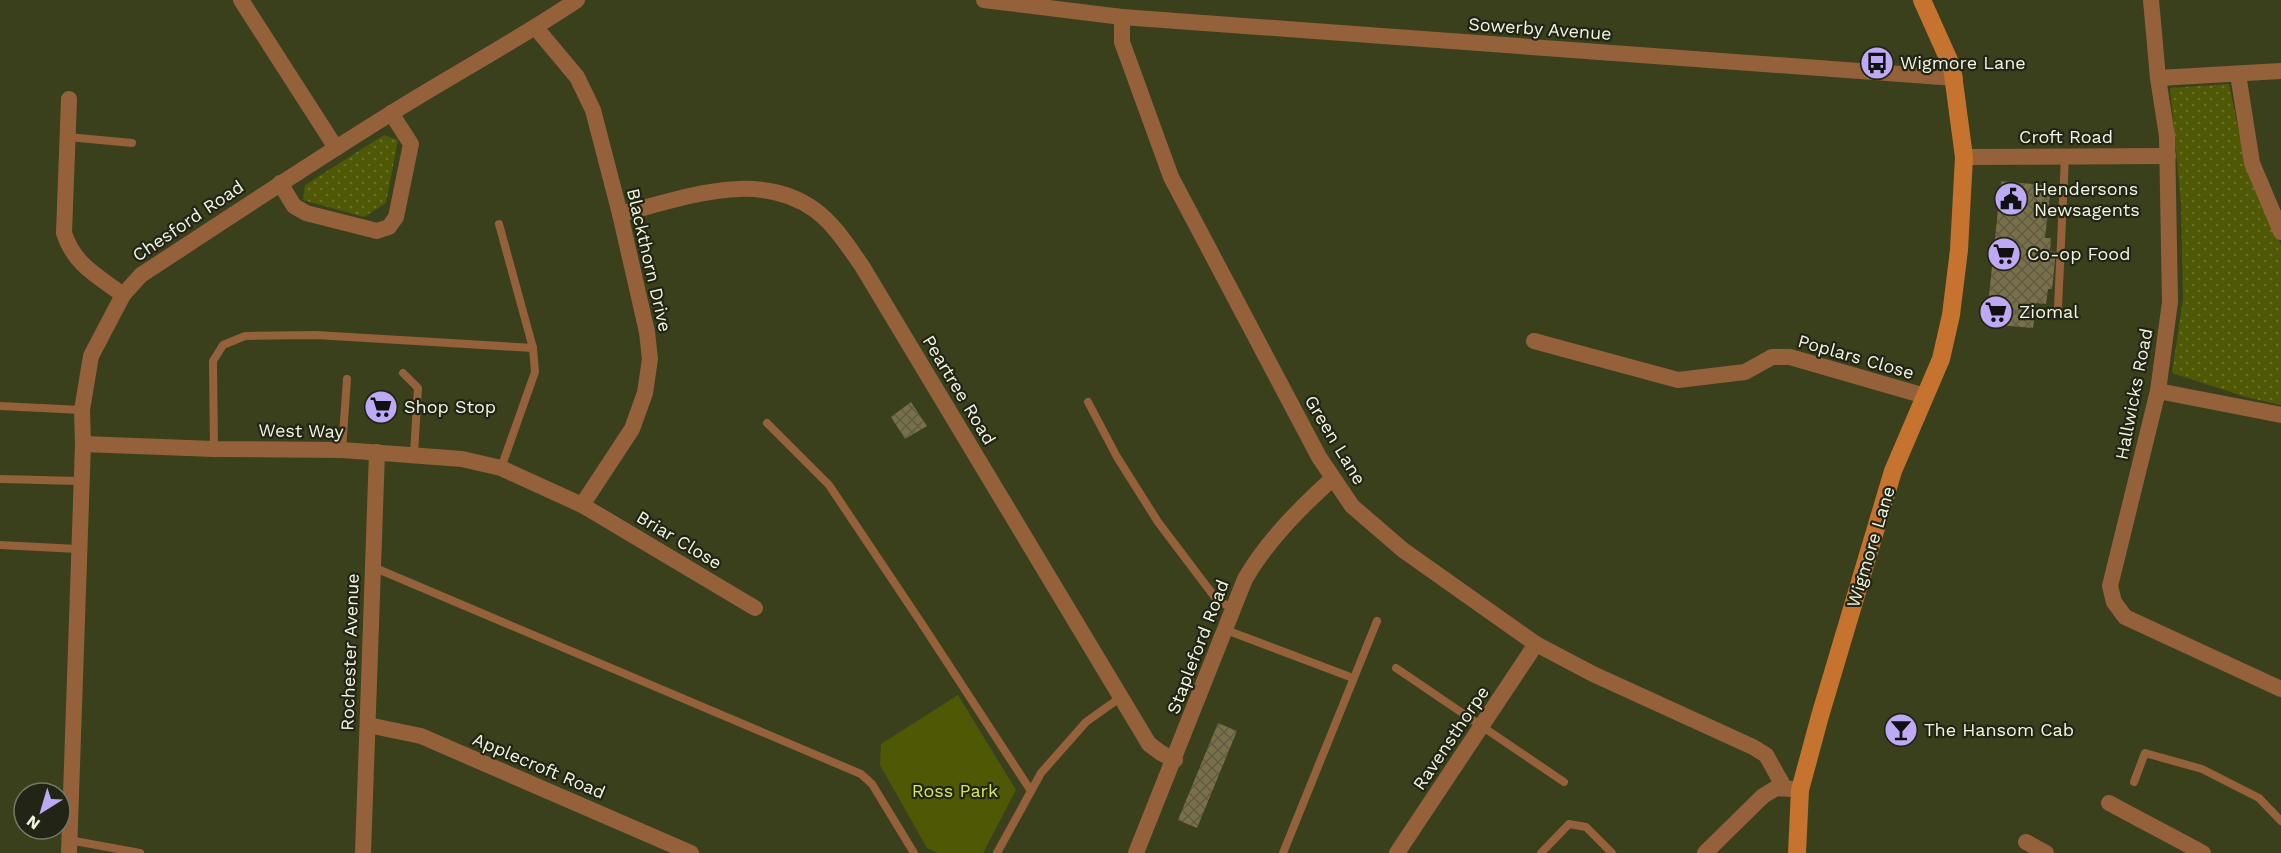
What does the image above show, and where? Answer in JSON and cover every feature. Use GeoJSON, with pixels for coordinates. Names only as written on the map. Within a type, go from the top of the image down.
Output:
{"type":"FeatureCollection","features":[{"type":"Feature","properties":{"kind":"street"},"geometry":{"type":"LineString","coordinates":[[241,0],[336,148]]}},
{"type":"Feature","properties":{"kind":"street","name":"Chesford Road"},"geometry":{"type":"LineString","coordinates":[[69,847],[83,444],[82,410],[91,356],[123,295],[141,274],[280,183],[391,113],[536,28],[577,0]]}},
{"type":"Feature","properties":{"kind":"street"},"geometry":{"type":"LineString","coordinates":[[984,0],[1045,4],[1122,16]]}},
{"type":"Feature","properties":{"kind":"street","name":"Wigmore Lane"},"geometry":{"type":"LineString","coordinates":[[1797,853],[1792,788],[1893,471],[1941,359],[1952,315],[1959,250],[1964,157],[1955,78],[1922,0]]}},
{"type":"Feature","properties":{"kind":"street","name":"Hallwicks Road"},"geometry":{"type":"LineString","coordinates":[[2151,0],[2158,78],[2167,136],[2170,302],[2158,391],[2110,586],[2114,602],[2125,617],[2281,689]]}},
{"type":"Feature","properties":{"kind":"street","name":"Sowerby Avenue"},"geometry":{"type":"LineString","coordinates":[[1122,16],[1955,78]]}},
{"type":"Feature","properties":{"kind":"street","name":"Green Lane"},"geometry":{"type":"LineString","coordinates":[[1122,16],[1122,42],[1171,177],[1332,479],[1352,506],[1403,550],[1536,644],[1593,674],[1753,747],[1766,755],[1792,788]]}},
{"type":"Feature","properties":{"kind":"street","name":"Blackthorn Drive"},"geometry":{"type":"LineString","coordinates":[[536,28],[577,78],[593,110],[620,214],[647,332],[650,359],[645,393],[632,429],[582,505]]}},
{"type":"Feature","properties":{"kind":"street"},"geometry":{"type":"LineString","coordinates":[[2158,78],[2281,71]]}},
{"type":"Feature","properties":{"kind":"street"},"geometry":{"type":"LineString","coordinates":[[2238,74],[2252,162],[2281,232]]}},
{"type":"Feature","properties":{"kind":"street"},"geometry":{"type":"LineString","coordinates":[[69,99],[64,233],[69,249],[79,262],[123,295]]}},
{"type":"Feature","properties":{"kind":"street"},"geometry":{"type":"LineString","coordinates":[[280,183],[294,206],[306,213],[377,231],[389,227],[396,217],[411,144],[391,113]]}},
{"type":"Feature","properties":{"kind":"street","name":"Croft Road"},"geometry":{"type":"LineString","coordinates":[[1964,157],[2168,156]]}},
{"type":"Feature","properties":{"kind":"street","name":"Peartree Road"},"geometry":{"type":"LineString","coordinates":[[620,214],[717,192],[755,188],[783,194],[801,202],[816,211],[829,223],[862,266],[1149,744],[1175,760]]}},
{"type":"Feature","properties":{"kind":"street","name":"Poplars Close"},"geometry":{"type":"LineString","coordinates":[[1534,341],[1678,380],[1745,372],[1772,357],[1790,357],[1925,396]]}},
{"type":"Feature","properties":{"kind":"street"},"geometry":{"type":"LineString","coordinates":[[2158,391],[2281,415]]}},
{"type":"Feature","properties":{"kind":"street","name":"West Way"},"geometry":{"type":"LineString","coordinates":[[83,444],[214,449],[342,450],[462,459],[501,468],[582,505]]}},
{"type":"Feature","properties":{"kind":"street","name":"Rochester Avenue"},"geometry":{"type":"LineString","coordinates":[[363,853],[377,452]]}},
{"type":"Feature","properties":{"kind":"street","name":"Stapleford Road"},"geometry":{"type":"LineString","coordinates":[[1136,853],[1175,760],[1245,579],[1255,562],[1312,497],[1332,479]]}},
{"type":"Feature","properties":{"kind":"street","name":"Briar Close"},"geometry":{"type":"LineString","coordinates":[[582,505],[755,608]]}},
{"type":"Feature","properties":{"kind":"street","name":"Ravensthorpe"},"geometry":{"type":"LineString","coordinates":[[1397,853],[1536,644]]}},
{"type":"Feature","properties":{"kind":"street","name":"Applecroft Road"},"geometry":{"type":"LineString","coordinates":[[368,725],[421,736],[691,853]]}},
{"type":"Feature","properties":{"kind":"street"},"geometry":{"type":"LineString","coordinates":[[1705,853],[1763,796],[1776,788],[1792,788]]}},
{"type":"Feature","properties":{"kind":"street"},"geometry":{"type":"LineString","coordinates":[[2109,803],[2203,853]]}},
{"type":"Feature","properties":{"kind":"street"},"geometry":{"type":"LineString","coordinates":[[2026,842],[2046,853]]}},
{"type":"Feature","properties":{"kind":"lane"},"geometry":{"type":"LineString","coordinates":[[68,137],[132,143]]}},
{"type":"Feature","properties":{"kind":"lane"},"geometry":{"type":"LineString","coordinates":[[2058,307],[2065,157]]}},
{"type":"Feature","properties":{"kind":"lane"},"geometry":{"type":"LineString","coordinates":[[500,224],[533,348],[535,372],[501,468]]}},
{"type":"Feature","properties":{"kind":"lane"},"geometry":{"type":"LineString","coordinates":[[214,449],[213,361],[224,345],[245,336],[316,335],[533,348]]}},
{"type":"Feature","properties":{"kind":"lane"},"geometry":{"type":"LineString","coordinates":[[403,373],[418,388],[414,454]]}},
{"type":"Feature","properties":{"kind":"lane"},"geometry":{"type":"LineString","coordinates":[[342,450],[348,379]]}},
{"type":"Feature","properties":{"kind":"lane"},"geometry":{"type":"LineString","coordinates":[[1088,402],[1117,457],[1158,522],[1218,600],[1234,609]]}},
{"type":"Feature","properties":{"kind":"lane"},"geometry":{"type":"LineString","coordinates":[[0,406],[82,410]]}},
{"type":"Feature","properties":{"kind":"lane"},"geometry":{"type":"LineString","coordinates":[[767,423],[828,485],[1031,791]]}},
{"type":"Feature","properties":{"kind":"lane"},"geometry":{"type":"LineString","coordinates":[[0,479],[80,481]]}},
{"type":"Feature","properties":{"kind":"lane"},"geometry":{"type":"LineString","coordinates":[[0,545],[78,549]]}},
{"type":"Feature","properties":{"kind":"lane"},"geometry":{"type":"LineString","coordinates":[[373,567],[861,774],[872,784],[914,853]]}},
{"type":"Feature","properties":{"kind":"lane"},"geometry":{"type":"LineString","coordinates":[[1283,853],[1377,621]]}},
{"type":"Feature","properties":{"kind":"lane"},"geometry":{"type":"LineString","coordinates":[[1226,630],[1353,678]]}},
{"type":"Feature","properties":{"kind":"lane"},"geometry":{"type":"LineString","coordinates":[[1396,668],[1564,782]]}},
{"type":"Feature","properties":{"kind":"lane"},"geometry":{"type":"LineString","coordinates":[[997,853],[1041,773],[1086,722],[1121,697]]}},
{"type":"Feature","properties":{"kind":"lane"},"geometry":{"type":"LineString","coordinates":[[2134,782],[2145,753],[2202,769],[2259,798],[2281,821]]}},
{"type":"Feature","properties":{"kind":"lane"},"geometry":{"type":"LineString","coordinates":[[1541,853],[1569,824],[1586,827],[1612,853]]}},
{"type":"Feature","properties":{"kind":"lane"},"geometry":{"type":"LineString","coordinates":[[69,847],[140,853]]}},
{"type":"Feature","properties":{"kind":"green space"},"geometry":{"type":"Polygon","coordinates":[[[2229,84],[2245,162],[2281,245],[2281,405],[2246,397],[2172,373],[2183,299],[2181,203],[2170,88],[2229,84]]]}},
{"type":"Feature","properties":{"kind":"green space"},"geometry":{"type":"Polygon","coordinates":[[[384,135],[398,140],[386,203],[364,217],[303,200],[305,185],[384,135]]]}},
{"type":"Feature","properties":{"kind":"green space","name":"Ross Park"},"geometry":{"type":"Polygon","coordinates":[[[958,695],[1016,790],[983,853],[938,853],[927,848],[880,765],[881,744],[958,695]]]}},
{"type":"Feature","properties":{"kind":"building"},"geometry":{"type":"Polygon","coordinates":[[[2001,181],[2051,186],[2045,238],[2051,238],[2050,251],[2056,252],[2052,289],[2048,289],[2046,304],[2036,303],[2033,328],[1986,324],[2001,181]]]}},
{"type":"Feature","properties":{"kind":"building"},"geometry":{"type":"Polygon","coordinates":[[[911,402],[927,426],[905,439],[891,417],[911,402]]]}},
{"type":"Feature","properties":{"kind":"building"},"geometry":{"type":"Polygon","coordinates":[[[1218,723],[1237,731],[1197,828],[1178,820],[1218,723]]]}},
{"type":"Feature","properties":{"kind":"place","name":"Wigmore Lane"},"geometry":{"type":"Point","coordinates":[1877,63]}},
{"type":"Feature","properties":{"kind":"place","name":"Hendersons Newsagents"},"geometry":{"type":"Point","coordinates":[2011,199]}},
{"type":"Feature","properties":{"kind":"place","name":"Co-op Food"},"geometry":{"type":"Point","coordinates":[2004,254]}},
{"type":"Feature","properties":{"kind":"place","name":"Ziomal"},"geometry":{"type":"Point","coordinates":[1996,312]}},
{"type":"Feature","properties":{"kind":"place","name":"Shop Stop"},"geometry":{"type":"Point","coordinates":[381,407]}},
{"type":"Feature","properties":{"kind":"place","name":"The Hansom Cab"},"geometry":{"type":"Point","coordinates":[1901,730]}}]}
